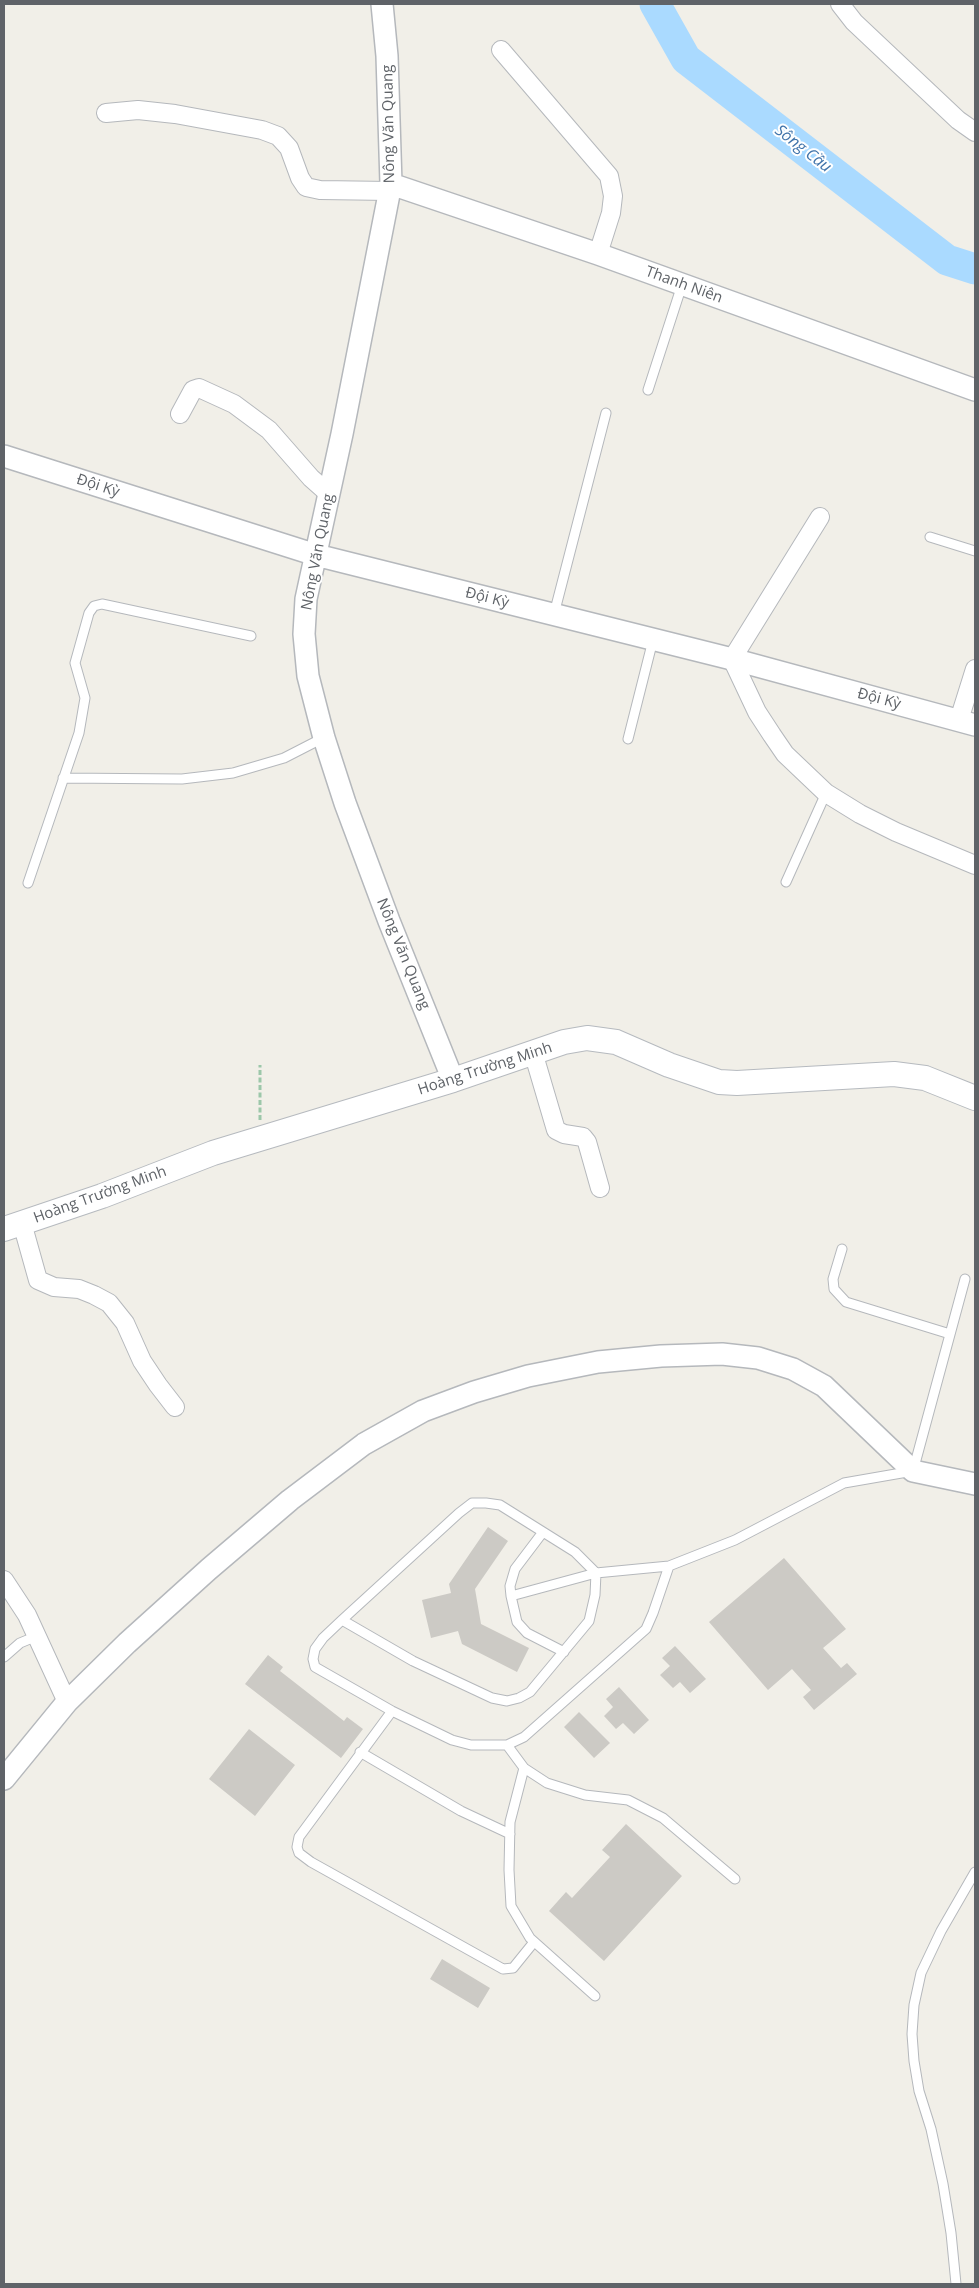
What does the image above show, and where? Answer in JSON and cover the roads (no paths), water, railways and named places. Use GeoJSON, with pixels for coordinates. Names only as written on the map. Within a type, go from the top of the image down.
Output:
{"type":"FeatureCollection","features":[{"type":"Feature","properties":{"kind":"main road","name":"Hoàng Trường Minh"},"geometry":{"type":"LineString","coordinates":[[13,1226],[102,1196],[213,1153],[453,1080],[533,1052],[587,1038],[603,1039],[634,1048],[669,1065],[720,1082],[737,1084],[894,1074],[925,1078],[975,1098]]}},
{"type":"Feature","properties":{"kind":"street","name":"Nông Văn Quang"},"geometry":{"type":"LineString","coordinates":[[382,4],[388,56],[390,187],[329,494],[306,599],[304,634],[308,676],[324,738],[389,922],[453,1080]]}},
{"type":"Feature","properties":{"kind":"street"},"geometry":{"type":"LineString","coordinates":[[840,4],[854,22],[875,42],[958,120],[975,132]]}},
{"type":"Feature","properties":{"kind":"street"},"geometry":{"type":"LineString","coordinates":[[501,50],[609,176],[613,196],[611,213],[598,254]]}},
{"type":"Feature","properties":{"kind":"street"},"geometry":{"type":"LineString","coordinates":[[106,113],[138,110],[174,114],[262,130],[278,136],[289,148],[300,178],[306,186],[320,190],[390,187]]}},
{"type":"Feature","properties":{"kind":"street","name":"Thanh Niên"},"geometry":{"type":"LineString","coordinates":[[390,187],[598,254],[975,390]]}},
{"type":"Feature","properties":{"kind":"street"},"geometry":{"type":"LineString","coordinates":[[180,414],[193,390],[199,388],[234,404],[269,430],[311,478],[329,494]]}},
{"type":"Feature","properties":{"kind":"street","name":"Đội Kỳ"},"geometry":{"type":"LineString","coordinates":[[4,456],[316,555],[732,659],[967,722]]}},
{"type":"Feature","properties":{"kind":"street"},"geometry":{"type":"LineString","coordinates":[[820,517],[732,659],[757,712],[772,735],[786,754],[826,793],[860,814],[896,832],[975,865]]}},
{"type":"Feature","properties":{"kind":"street"},"geometry":{"type":"LineString","coordinates":[[967,722],[975,669]]}},
{"type":"Feature","properties":{"kind":"street"},"geometry":{"type":"LineString","coordinates":[[533,1052],[556,1130],[558,1133],[583,1137],[587,1142],[600,1188]]}},
{"type":"Feature","properties":{"kind":"street"},"geometry":{"type":"LineString","coordinates":[[13,1226],[38,1280],[54,1287],[79,1289],[94,1294],[109,1304],[125,1323],[142,1361],[175,1407]]}},
{"type":"Feature","properties":{"kind":"street"},"geometry":{"type":"LineString","coordinates":[[4,1779],[67,1702],[127,1643],[290,1500],[364,1444],[423,1411],[474,1392],[528,1376],[598,1362],[660,1356],[722,1354],[758,1358],[793,1369],[824,1386],[913,1471],[975,1484]]}},
{"type":"Feature","properties":{"kind":"street"},"geometry":{"type":"LineString","coordinates":[[4,1580],[14,1594],[37,1636],[67,1702]]}},
{"type":"Feature","properties":{"kind":"lane"},"geometry":{"type":"LineString","coordinates":[[648,390],[682,285]]}},
{"type":"Feature","properties":{"kind":"lane"},"geometry":{"type":"LineString","coordinates":[[554,615],[606,413]]}},
{"type":"Feature","properties":{"kind":"lane"},"geometry":{"type":"LineString","coordinates":[[930,537],[975,551]]}},
{"type":"Feature","properties":{"kind":"lane"},"geometry":{"type":"LineString","coordinates":[[28,883],[79,733],[85,698],[75,663],[89,613],[94,606],[102,604],[251,636]]}},
{"type":"Feature","properties":{"kind":"lane"},"geometry":{"type":"LineString","coordinates":[[628,739],[653,639]]}},
{"type":"Feature","properties":{"kind":"lane"},"geometry":{"type":"LineString","coordinates":[[63,778],[182,779],[233,773],[284,758],[324,738]]}},
{"type":"Feature","properties":{"kind":"lane"},"geometry":{"type":"LineString","coordinates":[[786,882],[826,793]]}},
{"type":"Feature","properties":{"kind":"lane"},"geometry":{"type":"LineString","coordinates":[[842,1249],[833,1279],[834,1289],[846,1302],[950,1334]]}},
{"type":"Feature","properties":{"kind":"lane"},"geometry":{"type":"LineString","coordinates":[[510,1596],[596,1573],[669,1566],[735,1540],[844,1483],[913,1471],[965,1279]]}},
{"type":"Feature","properties":{"kind":"lane"},"geometry":{"type":"LineString","coordinates":[[342,1620],[413,1661],[492,1698],[507,1701],[519,1698],[530,1692],[588,1622],[595,1595],[596,1573],[575,1552],[500,1506],[472,1503],[342,1620],[315,1648],[313,1659],[315,1667],[392,1711],[452,1740],[471,1745],[507,1745],[524,1737],[646,1629],[654,1613],[669,1566]]}},
{"type":"Feature","properties":{"kind":"lane"},"geometry":{"type":"LineString","coordinates":[[543,1532],[515,1570],[510,1586],[510,1596],[517,1622],[534,1638],[564,1652]]}},
{"type":"Feature","properties":{"kind":"lane"},"geometry":{"type":"LineString","coordinates":[[4,1657],[20,1643],[37,1636]]}},
{"type":"Feature","properties":{"kind":"lane"},"geometry":{"type":"LineString","coordinates":[[392,1711],[299,1836],[297,1847],[299,1853],[311,1862],[502,1969],[514,1968],[534,1942]]}},
{"type":"Feature","properties":{"kind":"lane"},"geometry":{"type":"LineString","coordinates":[[507,1745],[524,1768],[547,1783],[585,1796],[628,1800],[662,1818],[735,1879]]}},
{"type":"Feature","properties":{"kind":"lane"},"geometry":{"type":"LineString","coordinates":[[360,1752],[461,1811],[510,1834]]}},
{"type":"Feature","properties":{"kind":"lane"},"geometry":{"type":"LineString","coordinates":[[524,1768],[510,1822],[509,1870],[511,1906],[534,1942],[595,1996]]}},
{"type":"Feature","properties":{"kind":"lane"},"geometry":{"type":"LineString","coordinates":[[956,2284],[951,2233],[943,2184],[931,2129],[919,2091],[912,2034],[914,2005],[921,1973],[941,1931],[975,1872]]}},
{"type":"Feature","properties":{"kind":"waterway","name":"Sông Cầu"},"geometry":{"type":"LineString","coordinates":[[655,4],[686,59],[947,260],[975,269]]}}]}
